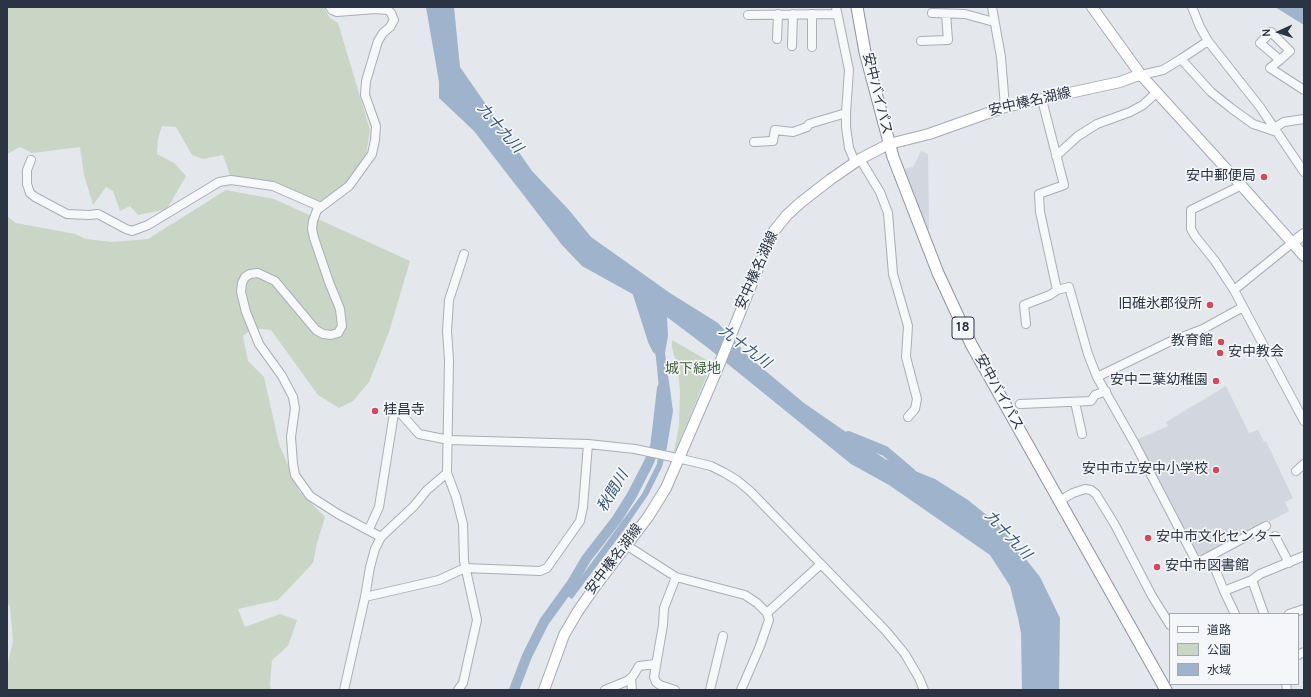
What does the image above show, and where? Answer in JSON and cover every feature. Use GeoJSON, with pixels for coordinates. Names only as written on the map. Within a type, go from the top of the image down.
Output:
{"type":"FeatureCollection","features":[{"type":"Feature","properties":{"kind":"highway","name":"安中バイパス"},"geometry":{"type":"LineString","coordinates":[[857,7],[865,52],[889,144],[899,175],[938,273],[971,344],[1166,690]]}},
{"type":"Feature","properties":{"kind":"main road"},"geometry":{"type":"LineString","coordinates":[[1092,7],[1140,76],[1304,256]]}},
{"type":"Feature","properties":{"kind":"main road","name":"安中榛名湖線"},"geometry":{"type":"LineString","coordinates":[[544,690],[564,635],[578,611],[659,501],[675,457],[718,366],[769,241],[780,223],[800,203],[830,179],[858,160],[889,144],[928,134],[1005,107],[1042,100],[1140,76]]}},
{"type":"Feature","properties":{"kind":"main road"},"geometry":{"type":"LineString","coordinates":[[1292,243],[1304,234]]}},
{"type":"Feature","properties":{"kind":"street"},"geometry":{"type":"LineString","coordinates":[[330,7],[332,10],[337,12],[375,9],[388,10],[392,13],[394,20],[390,28],[383,33],[378,41],[366,81],[364,95],[376,126],[372,154],[349,186],[314,214],[312,229],[342,318],[342,326],[338,333],[331,335],[323,334],[316,330],[275,281],[258,273],[245,277],[242,283],[241,292],[246,312],[259,344],[282,376],[293,397],[295,408],[291,437],[295,476],[310,496],[338,514],[369,529],[381,537]]}},
{"type":"Feature","properties":{"kind":"street"},"geometry":{"type":"LineString","coordinates":[[992,7],[1001,56],[1005,107]]}},
{"type":"Feature","properties":{"kind":"street"},"geometry":{"type":"LineString","coordinates":[[1192,7],[1200,27],[1208,41],[1260,107],[1304,172]]}},
{"type":"Feature","properties":{"kind":"street"},"geometry":{"type":"LineString","coordinates":[[748,14],[812,14],[836,11],[849,70],[846,113],[849,148],[880,192],[888,214],[893,274],[908,326],[906,357],[917,399],[915,409],[908,417]]}},
{"type":"Feature","properties":{"kind":"street"},"geometry":{"type":"LineString","coordinates":[[932,13],[964,14],[994,22]]}},
{"type":"Feature","properties":{"kind":"street"},"geometry":{"type":"LineString","coordinates":[[777,39],[778,14]]}},
{"type":"Feature","properties":{"kind":"street"},"geometry":{"type":"LineString","coordinates":[[792,46],[793,14]]}},
{"type":"Feature","properties":{"kind":"street"},"geometry":{"type":"LineString","coordinates":[[812,14],[812,46]]}},
{"type":"Feature","properties":{"kind":"street"},"geometry":{"type":"LineString","coordinates":[[921,42],[948,40],[946,14]]}},
{"type":"Feature","properties":{"kind":"street"},"geometry":{"type":"LineString","coordinates":[[1140,76],[1162,70],[1208,41]]}},
{"type":"Feature","properties":{"kind":"street"},"geometry":{"type":"LineString","coordinates":[[1181,59],[1212,92],[1230,108],[1253,124],[1275,130]]}},
{"type":"Feature","properties":{"kind":"street"},"geometry":{"type":"LineString","coordinates":[[1280,60],[1270,68],[1304,90]]}},
{"type":"Feature","properties":{"kind":"street"},"geometry":{"type":"LineString","coordinates":[[1056,156],[1078,136],[1097,124],[1130,112],[1143,105],[1156,94]]}},
{"type":"Feature","properties":{"kind":"street"},"geometry":{"type":"LineString","coordinates":[[1042,100],[1064,185],[1039,194],[1040,212],[1057,290]]}},
{"type":"Feature","properties":{"kind":"street"},"geometry":{"type":"LineString","coordinates":[[754,142],[773,141],[775,130],[793,132],[807,127],[809,124],[846,113]]}},
{"type":"Feature","properties":{"kind":"street"},"geometry":{"type":"LineString","coordinates":[[1275,130],[1284,122],[1304,118]]}},
{"type":"Feature","properties":{"kind":"street"},"geometry":{"type":"LineString","coordinates":[[30,160],[27,184],[30,193],[35,197],[67,214],[98,214],[132,231],[143,228],[219,182],[231,180],[273,186],[321,207]]}},
{"type":"Feature","properties":{"kind":"street"},"geometry":{"type":"LineString","coordinates":[[1240,184],[1236,188],[1191,210],[1191,229],[1216,261],[1234,290],[1304,421]]}},
{"type":"Feature","properties":{"kind":"street"},"geometry":{"type":"LineString","coordinates":[[1234,290],[1292,243]]}},
{"type":"Feature","properties":{"kind":"street"},"geometry":{"type":"LineString","coordinates":[[458,690],[463,683],[477,620],[465,568],[463,524],[456,497],[447,473],[449,360],[447,331],[449,300],[464,254]]}},
{"type":"Feature","properties":{"kind":"street"},"geometry":{"type":"LineString","coordinates":[[1026,324],[1024,305],[1050,295],[1057,290],[1069,287],[1088,354],[1097,377],[1106,391],[1197,563],[1266,526]]}},
{"type":"Feature","properties":{"kind":"street"},"geometry":{"type":"LineString","coordinates":[[1097,377],[1169,342],[1203,330],[1243,307]]}},
{"type":"Feature","properties":{"kind":"street"},"geometry":{"type":"LineString","coordinates":[[1020,404],[1091,401],[1095,395],[1106,391]]}},
{"type":"Feature","properties":{"kind":"street"},"geometry":{"type":"LineString","coordinates":[[1074,402],[1082,434]]}},
{"type":"Feature","properties":{"kind":"street"},"geometry":{"type":"LineString","coordinates":[[369,529],[379,507],[395,407],[420,434],[448,440],[588,444],[635,448],[711,466],[738,481],[750,491],[821,564],[905,654],[924,690]]}},
{"type":"Feature","properties":{"kind":"street"},"geometry":{"type":"LineString","coordinates":[[365,597],[439,580],[465,568],[540,571],[547,568],[580,521],[583,507],[588,444]]}},
{"type":"Feature","properties":{"kind":"street"},"geometry":{"type":"LineString","coordinates":[[1296,471],[1304,464]]}},
{"type":"Feature","properties":{"kind":"street"},"geometry":{"type":"LineString","coordinates":[[344,690],[375,549],[381,537],[447,473]]}},
{"type":"Feature","properties":{"kind":"street"},"geometry":{"type":"LineString","coordinates":[[1059,501],[1072,493],[1085,489],[1091,490],[1096,494],[1115,525],[1152,596],[1169,623]]}},
{"type":"Feature","properties":{"kind":"street"},"geometry":{"type":"LineString","coordinates":[[1275,536],[1289,562]]}},
{"type":"Feature","properties":{"kind":"street"},"geometry":{"type":"LineString","coordinates":[[626,545],[676,577],[745,595],[757,603],[767,613],[769,620],[760,646],[741,690]]}},
{"type":"Feature","properties":{"kind":"street"},"geometry":{"type":"LineString","coordinates":[[1210,556],[1234,613]]}},
{"type":"Feature","properties":{"kind":"street"},"geometry":{"type":"LineString","coordinates":[[1224,591],[1304,556]]}},
{"type":"Feature","properties":{"kind":"street"},"geometry":{"type":"LineString","coordinates":[[767,613],[821,564]]}},
{"type":"Feature","properties":{"kind":"street"},"geometry":{"type":"LineString","coordinates":[[675,690],[660,685],[656,682],[654,677],[663,625],[664,608],[676,577]]}},
{"type":"Feature","properties":{"kind":"street"},"geometry":{"type":"LineString","coordinates":[[1252,580],[1264,613]]}},
{"type":"Feature","properties":{"kind":"street"},"geometry":{"type":"LineString","coordinates":[[1292,613],[1304,609]]}},
{"type":"Feature","properties":{"kind":"street"},"geometry":{"type":"LineString","coordinates":[[710,690],[723,636]]}},
{"type":"Feature","properties":{"kind":"street"},"geometry":{"type":"LineString","coordinates":[[605,690],[627,681],[631,678],[639,666],[656,664]]}},
{"type":"Feature","properties":{"kind":"street"},"geometry":{"type":"LineString","coordinates":[[631,678],[632,690]]}},
{"type":"Feature","properties":{"kind":"shaded area"},"geometry":{"type":"Polygon","coordinates":[[[921,151],[928,154],[929,229],[925,231],[903,169],[913,167],[921,151]]]}},
{"type":"Feature","properties":{"kind":"shaded area","name":"安中市立安中小学校"},"geometry":{"type":"Polygon","coordinates":[[[1226,386],[1249,433],[1258,430],[1264,442],[1266,441],[1293,498],[1285,502],[1289,511],[1203,558],[1196,554],[1136,440],[1168,426],[1166,422],[1226,386]]]}},
{"type":"Feature","properties":{"kind":"green space"},"geometry":{"type":"Polygon","coordinates":[[[7,7],[325,7],[325,10],[330,18],[338,23],[370,130],[366,155],[355,175],[340,193],[324,203],[314,203],[268,187],[231,178],[223,155],[203,159],[192,155],[176,127],[162,126],[158,139],[157,154],[174,163],[186,176],[167,209],[138,215],[130,206],[120,211],[113,191],[106,187],[93,205],[84,175],[80,147],[32,153],[20,147],[7,154],[7,7]]]}},
{"type":"Feature","properties":{"kind":"green space"},"geometry":{"type":"Polygon","coordinates":[[[226,190],[274,199],[410,261],[389,332],[369,382],[353,401],[339,408],[318,395],[271,330],[253,328],[243,336],[248,361],[264,377],[279,444],[299,491],[325,517],[313,563],[278,600],[238,609],[245,627],[280,614],[297,620],[288,646],[272,660],[271,690],[7,690],[7,667],[13,641],[10,607],[7,602],[7,216],[16,223],[75,234],[86,239],[112,242],[148,239],[226,190]]]}},
{"type":"Feature","properties":{"kind":"green space","name":"城下緑地"},"geometry":{"type":"Polygon","coordinates":[[[672,340],[712,363],[674,455],[671,454],[674,452],[679,425],[680,391],[672,340]]]}},
{"type":"Feature","properties":{"kind":"water"},"geometry":{"type":"Polygon","coordinates":[[[426,7],[454,7],[460,67],[532,171],[569,210],[591,237],[670,293],[718,323],[750,358],[804,403],[885,459],[935,479],[968,500],[999,525],[1040,577],[1060,618],[1059,690],[1022,690],[1021,633],[1018,618],[1010,586],[990,555],[889,485],[851,464],[708,348],[667,317],[668,336],[665,353],[673,411],[662,467],[648,495],[624,530],[572,599],[567,596],[642,494],[657,464],[662,420],[656,358],[645,301],[582,266],[562,245],[474,131],[439,98],[439,82],[426,7]]]}},
{"type":"Feature","properties":{"kind":"water"},"geometry":{"type":"Polygon","coordinates":[[[1275,7],[1304,7],[1304,25],[1275,7]]]}},
{"type":"Feature","properties":{"kind":"waterway","name":"秋間川"},"geometry":{"type":"LineString","coordinates":[[637,291],[657,349]]}},
{"type":"Feature","properties":{"kind":"waterway","name":"秋間川"},"geometry":{"type":"LineString","coordinates":[[514,690],[527,656],[544,622],[572,583],[586,559],[617,519],[632,495],[649,462],[655,447],[662,388]]}},
{"type":"Feature","properties":{"kind":"waterway","name":"九十九川"},"geometry":{"type":"LineString","coordinates":[[848,436],[885,451],[911,473]]}},
{"type":"Feature","properties":{"kind":"place","name":"安中郵便局"},"geometry":{"type":"Point","coordinates":[1264,177]}},
{"type":"Feature","properties":{"kind":"place","name":"旧碓氷郡役所"},"geometry":{"type":"Point","coordinates":[1210,305]}},
{"type":"Feature","properties":{"kind":"place","name":"教育館"},"geometry":{"type":"Point","coordinates":[1221,342]}},
{"type":"Feature","properties":{"kind":"place","name":"安中教会"},"geometry":{"type":"Point","coordinates":[1220,353]}},
{"type":"Feature","properties":{"kind":"place","name":"安中二葉幼稚園"},"geometry":{"type":"Point","coordinates":[1216,381]}},
{"type":"Feature","properties":{"kind":"place","name":"桂昌寺"},"geometry":{"type":"Point","coordinates":[375,411]}},
{"type":"Feature","properties":{"kind":"place","name":"安中市立安中小学校"},"geometry":{"type":"Point","coordinates":[1216,470]}},
{"type":"Feature","properties":{"kind":"place","name":"安中市文化センター"},"geometry":{"type":"Point","coordinates":[1148,538]}},
{"type":"Feature","properties":{"kind":"place","name":"安中市図書館"},"geometry":{"type":"Point","coordinates":[1157,567]}}]}
